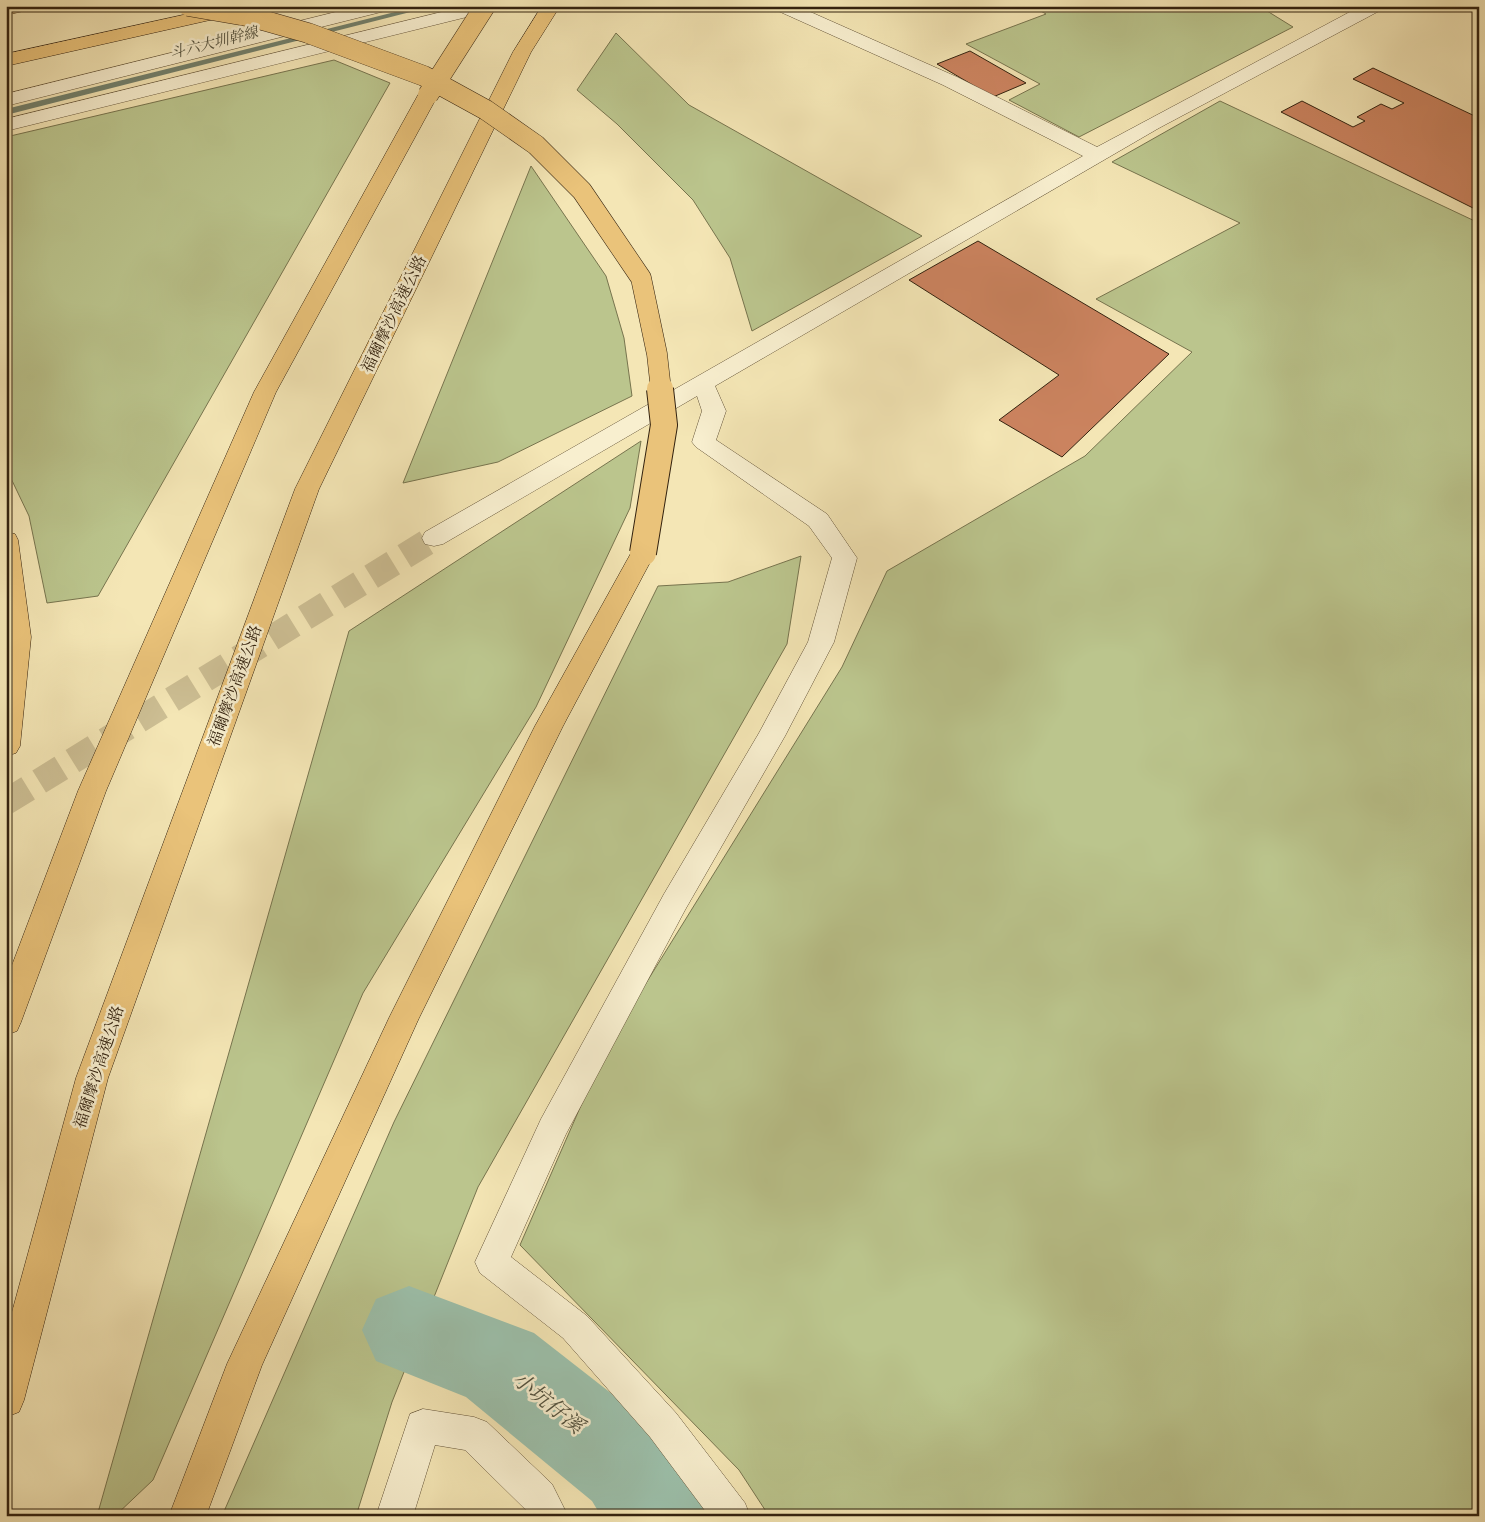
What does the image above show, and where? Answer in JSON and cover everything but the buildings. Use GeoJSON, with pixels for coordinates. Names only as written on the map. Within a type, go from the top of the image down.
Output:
{"type":"FeatureCollection","features":[{"type":"Feature","properties":{"kind":"highway"},"geometry":{"type":"LineString","coordinates":[[6,10],[22,6]]}},
{"type":"Feature","properties":{"kind":"highway"},"geometry":{"type":"LineString","coordinates":[[187,1516],[245,1364],[404,1018],[549,726],[643,553],[664,425],[657,354],[641,278],[582,191],[536,145],[486,110],[424,76],[308,33],[252,16],[188,6]]}},
{"type":"Feature","properties":{"kind":"highway"},"geometry":{"type":"LineString","coordinates":[[6,60],[250,6]]}},
{"type":"Feature","properties":{"kind":"highway"},"geometry":{"type":"LineString","coordinates":[[6,1022],[92,791],[265,392],[428,95],[485,6]]}},
{"type":"Feature","properties":{"kind":"highway","name":"福爾摩沙高速公路"},"geometry":{"type":"LineString","coordinates":[[6,1400],[92,1078],[307,490],[522,52],[551,6]]}},
{"type":"Feature","properties":{"kind":"highway"},"geometry":{"type":"LineString","coordinates":[[6,540],[18,637],[6,746]]}},
{"type":"Feature","properties":{"kind":"street"},"geometry":{"type":"LineString","coordinates":[[6,100],[383,6]]}},
{"type":"Feature","properties":{"kind":"street"},"geometry":{"type":"LineString","coordinates":[[6,125],[489,6]]}},
{"type":"Feature","properties":{"kind":"street"},"geometry":{"type":"LineString","coordinates":[[782,6],[950,81],[1097,155]]}},
{"type":"Feature","properties":{"kind":"street"},"geometry":{"type":"LineString","coordinates":[[434,538],[1097,155],[1375,6]]}},
{"type":"Feature","properties":{"kind":"street"},"geometry":{"type":"LineString","coordinates":[[703,383],[714,411],[704,442],[818,520],[845,558],[821,642],[771,736],[674,902],[552,1129],[492,1262],[575,1327],[663,1425],[732,1516]]}},
{"type":"Feature","properties":{"kind":"street"},"geometry":{"type":"LineString","coordinates":[[394,1516],[423,1426],[474,1434],[538,1497],[550,1516]]}},
{"type":"Feature","properties":{"kind":"green space"},"geometry":{"type":"Polygon","coordinates":[[[1032,6],[1259,6],[1293,27],[1079,137],[1009,100],[1040,84],[966,44],[1046,14],[1032,6]]]}},
{"type":"Feature","properties":{"kind":"green space"},"geometry":{"type":"Polygon","coordinates":[[[616,33],[689,105],[922,236],[752,331],[730,258],[693,200],[617,124],[577,90],[616,33]]]}},
{"type":"Feature","properties":{"kind":"green space"},"geometry":{"type":"Polygon","coordinates":[[[334,60],[390,83],[98,596],[47,603],[29,516],[6,468],[6,137],[334,60]]]}},
{"type":"Feature","properties":{"kind":"green space"},"geometry":{"type":"Polygon","coordinates":[[[1220,101],[1479,223],[1479,1516],[769,1516],[739,1470],[520,1245],[607,1046],[842,667],[887,571],[1085,456],[1192,352],[1096,299],[1240,223],[1112,162],[1220,101]]]}},
{"type":"Feature","properties":{"kind":"green space"},"geometry":{"type":"Polygon","coordinates":[[[531,166],[606,276],[624,338],[632,396],[498,462],[403,483],[531,166]]]}},
{"type":"Feature","properties":{"kind":"green space"},"geometry":{"type":"Polygon","coordinates":[[[641,441],[630,508],[536,707],[363,993],[153,1480],[115,1516],[97,1516],[349,631],[641,441]]]}},
{"type":"Feature","properties":{"kind":"green space"},"geometry":{"type":"Polygon","coordinates":[[[801,556],[787,644],[478,1187],[392,1402],[356,1516],[222,1516],[394,1122],[658,586],[728,582],[801,556]]]}},
{"type":"Feature","properties":{"kind":"waterway","name":"斗六大圳幹線"},"geometry":{"type":"LineString","coordinates":[[6,112],[430,6]]}},
{"type":"Feature","properties":{"kind":"waterway","name":"小坑仔溪"},"geometry":{"type":"LineString","coordinates":[[409,1330],[500,1365],[627,1467],[659,1516]]}},
{"type":"Feature","properties":{"kind":"tunnel"},"geometry":{"type":"LineString","coordinates":[[6,802],[434,538]]}}]}
